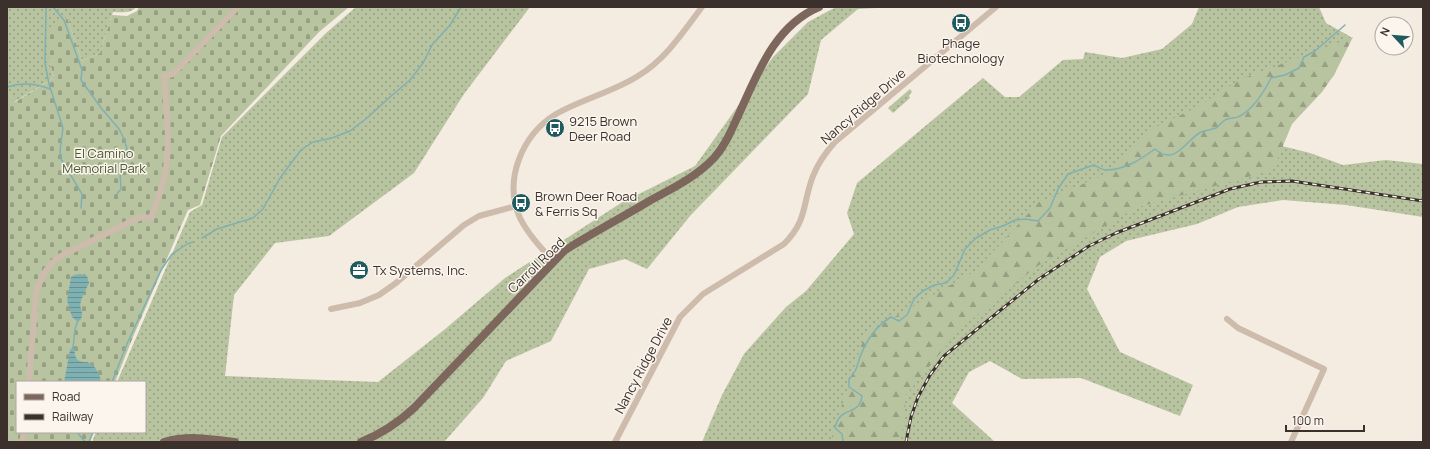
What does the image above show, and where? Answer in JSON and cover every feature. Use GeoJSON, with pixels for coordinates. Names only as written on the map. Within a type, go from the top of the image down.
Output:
{"type":"FeatureCollection","features":[{"type":"Feature","properties":{"kind":"main road","name":"Carroll Road"},"geometry":{"type":"LineString","coordinates":[[361,442],[376,436],[398,422],[414,408],[553,261],[574,244],[688,179],[713,158],[729,135],[763,63],[774,44],[786,30],[804,15],[819,7]]}},
{"type":"Feature","properties":{"kind":"main road"},"geometry":{"type":"LineString","coordinates":[[164,442],[191,438],[235,442]]}},
{"type":"Feature","properties":{"kind":"street"},"geometry":{"type":"LineString","coordinates":[[29,381],[36,294],[40,280],[49,266],[58,258],[136,219],[143,217],[151,218],[163,182],[168,156],[168,131],[164,76],[173,74],[238,7]]}},
{"type":"Feature","properties":{"kind":"street"},"geometry":{"type":"LineString","coordinates":[[553,261],[531,236],[520,218],[516,206],[514,191],[516,169],[522,151],[533,133],[543,123],[556,114],[638,76],[656,64],[670,49],[702,7]]}},
{"type":"Feature","properties":{"kind":"street","name":"Nancy Ridge Drive"},"geometry":{"type":"LineString","coordinates":[[615,442],[680,317],[702,294],[784,244],[792,236],[802,219],[812,177],[818,164],[835,142],[996,7]]}},
{"type":"Feature","properties":{"kind":"street"},"geometry":{"type":"LineString","coordinates":[[331,309],[360,303],[379,295],[396,284],[464,225],[479,216],[516,206]]}},
{"type":"Feature","properties":{"kind":"street"},"geometry":{"type":"LineString","coordinates":[[1227,319],[1238,328],[1324,369],[1291,442]]}},
{"type":"Feature","properties":{"kind":"green space"},"geometry":{"type":"Polygon","coordinates":[[[7,7],[136,7],[129,12],[113,12],[100,53],[82,61],[67,17],[50,63],[54,78],[14,102],[7,90],[7,7]]]}},
{"type":"Feature","properties":{"kind":"green space","name":"El Camino Memorial Park"},"geometry":{"type":"Polygon","coordinates":[[[139,7],[349,7],[319,32],[221,136],[200,205],[188,210],[115,381],[16,381],[16,433],[94,433],[90,442],[7,442],[7,90],[15,102],[54,78],[50,63],[47,32],[67,17],[82,61],[100,53],[112,15],[127,16],[137,11],[139,7]]]}},
{"type":"Feature","properties":{"kind":"green space"},"geometry":{"type":"Polygon","coordinates":[[[356,7],[530,7],[464,94],[414,173],[329,236],[275,243],[234,295],[225,376],[378,382],[444,330],[505,278],[621,203],[695,166],[773,57],[808,22],[836,7],[895,7],[858,9],[821,40],[808,94],[690,216],[647,269],[625,259],[589,269],[551,341],[506,361],[483,398],[444,442],[92,442],[96,433],[146,433],[146,381],[117,381],[190,212],[202,205],[222,137],[326,33],[356,7]]]}},
{"type":"Feature","properties":{"kind":"green space"},"geometry":{"type":"Polygon","coordinates":[[[1199,7],[1319,7],[1326,23],[1351,37],[1333,73],[1291,122],[1282,146],[1310,153],[1343,165],[1386,160],[1423,164],[1423,217],[1346,205],[1283,200],[1238,207],[1197,224],[1126,241],[1100,257],[1087,289],[1120,352],[1193,385],[1180,416],[1081,378],[1022,379],[990,361],[969,372],[952,403],[995,442],[702,442],[722,395],[744,354],[786,307],[806,291],[854,234],[847,213],[857,183],[983,78],[1005,97],[1019,97],[1063,60],[1083,59],[1085,52],[1122,58],[1162,49],[1192,24],[1199,7]]]}},
{"type":"Feature","properties":{"kind":"green space"},"geometry":{"type":"Polygon","coordinates":[[[1353,37],[1334,75],[1322,92],[1292,124],[1273,170],[1135,208],[1036,267],[960,329],[906,395],[901,442],[830,442],[865,334],[975,271],[1039,202],[1107,174],[1152,129],[1197,107],[1241,79],[1353,37]]]}},
{"type":"Feature","properties":{"kind":"green space"},"geometry":{"type":"Polygon","coordinates":[[[910,89],[912,92],[909,95],[910,98],[893,113],[888,108],[910,89]]]}},
{"type":"Feature","properties":{"kind":"water"},"geometry":{"type":"Polygon","coordinates":[[[80,274],[87,276],[89,283],[80,304],[82,317],[78,322],[72,317],[67,300],[71,277],[80,274]]]}},
{"type":"Feature","properties":{"kind":"water"},"geometry":{"type":"Polygon","coordinates":[[[74,346],[75,355],[78,360],[88,362],[96,368],[101,381],[64,381],[70,350],[74,346]]]}},
{"type":"Feature","properties":{"kind":"waterway"},"geometry":{"type":"LineString","coordinates":[[46,7],[45,63],[49,84],[63,128],[60,150],[61,159],[82,194],[81,208]]}},
{"type":"Feature","properties":{"kind":"waterway"},"geometry":{"type":"LineString","coordinates":[[53,7],[64,20],[82,70],[81,80],[119,129],[124,139],[127,149],[120,172],[121,189],[117,194]]}},
{"type":"Feature","properties":{"kind":"waterway"},"geometry":{"type":"LineString","coordinates":[[202,238],[217,229],[253,218],[263,209],[280,178],[301,150],[313,142],[332,138],[350,131],[410,80],[423,63],[432,45],[450,25],[461,7]]}},
{"type":"Feature","properties":{"kind":"waterway"},"geometry":{"type":"LineString","coordinates":[[843,442],[842,434],[835,428],[837,421],[841,416],[857,407],[860,403],[862,396],[849,387],[849,379],[855,371],[862,351],[868,340],[876,329],[891,317],[899,321],[907,315],[914,299],[923,291],[934,285],[946,283],[954,275],[965,249],[976,238],[990,230],[1015,220],[1025,219],[1038,221],[1050,208],[1058,189],[1068,174],[1094,165],[1104,170],[1120,168],[1138,160],[1155,149],[1162,154],[1174,154],[1201,132],[1216,128],[1227,119],[1240,116],[1250,109],[1265,89],[1271,78],[1285,75],[1299,68],[1304,57],[1315,51],[1345,25]]}},
{"type":"Feature","properties":{"kind":"waterway"},"geometry":{"type":"LineString","coordinates":[[7,87],[18,84],[28,84],[39,85],[50,89]]}},
{"type":"Feature","properties":{"kind":"waterway"},"geometry":{"type":"LineString","coordinates":[[112,381],[127,344],[161,270],[172,254],[187,244],[193,242]]}},
{"type":"Feature","properties":{"kind":"waterway"},"geometry":{"type":"LineString","coordinates":[[73,348],[75,329],[78,320]]}},
{"type":"Feature","properties":{"kind":"waterway"},"geometry":{"type":"LineString","coordinates":[[78,433],[85,442]]}},
{"type":"Feature","properties":{"kind":"waterway"},"geometry":{"type":"LineString","coordinates":[[89,442],[93,433]]}},
{"type":"Feature","properties":{"kind":"railway"},"geometry":{"type":"LineString","coordinates":[[906,442],[911,417],[918,397],[930,375],[944,356],[1039,279],[1089,246],[1116,233],[1230,189],[1261,182],[1292,181],[1423,201]]}},
{"type":"Feature","properties":{"kind":"place","name":"Phage Biotechnology"},"geometry":{"type":"Point","coordinates":[961,23]}},
{"type":"Feature","properties":{"kind":"place","name":"9215 Brown Deer Road"},"geometry":{"type":"Point","coordinates":[555,128]}},
{"type":"Feature","properties":{"kind":"place","name":"Brown Deer Road & Ferris Sq"},"geometry":{"type":"Point","coordinates":[521,203]}},
{"type":"Feature","properties":{"kind":"place","name":"Tx Systems, Inc."},"geometry":{"type":"Point","coordinates":[359,270]}}]}
